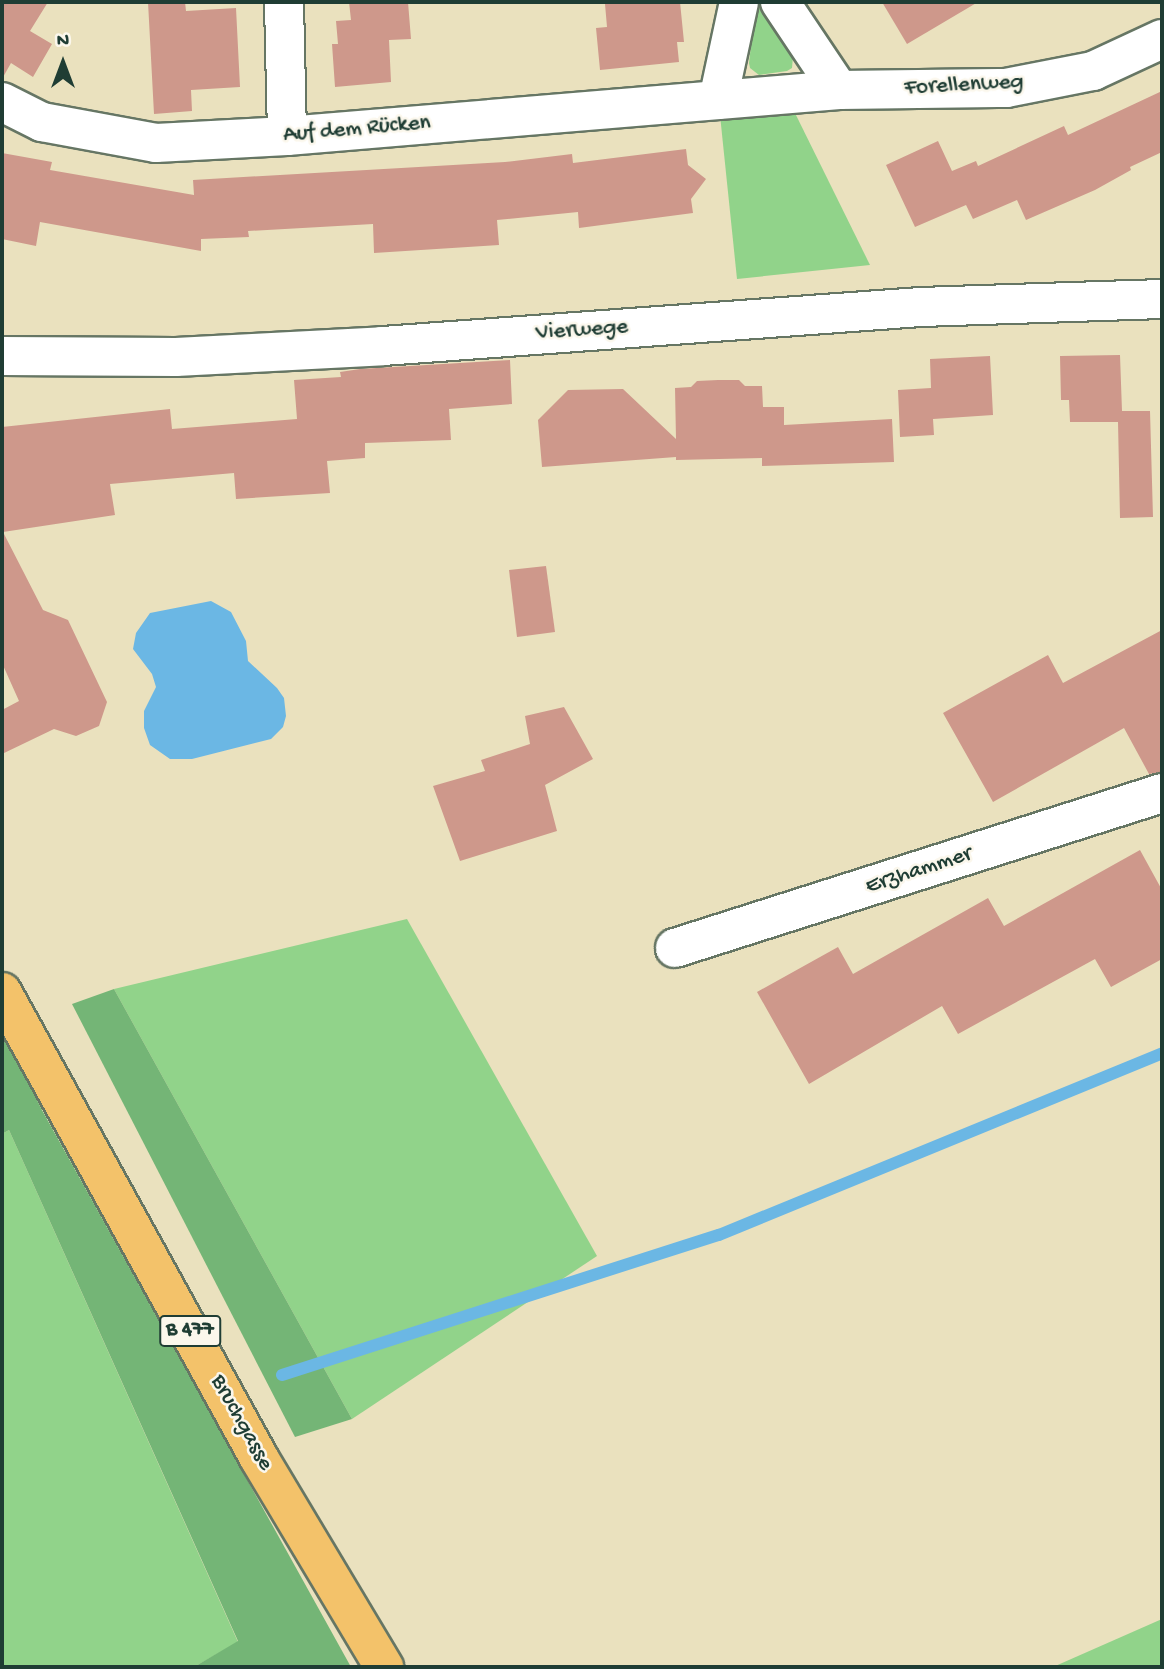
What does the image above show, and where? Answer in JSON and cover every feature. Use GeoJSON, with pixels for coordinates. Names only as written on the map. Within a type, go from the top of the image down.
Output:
{"type":"FeatureCollection","features":[{"type":"Feature","properties":{"kind":"main road","name":"Bruchgasse"},"geometry":{"type":"LineString","coordinates":[[2,992],[259,1458],[384,1667]]}},
{"type":"Feature","properties":{"kind":"street"},"geometry":{"type":"LineString","coordinates":[[284,2],[287,136]]}},
{"type":"Feature","properties":{"kind":"street"},"geometry":{"type":"LineString","coordinates":[[718,100],[739,2]]}},
{"type":"Feature","properties":{"kind":"street"},"geometry":{"type":"LineString","coordinates":[[780,2],[839,90]]}},
{"type":"Feature","properties":{"kind":"street","name":"Forellenweg"},"geometry":{"type":"LineString","coordinates":[[800,93],[1006,88],[1093,71],[1162,39]]}},
{"type":"Feature","properties":{"kind":"street","name":"Auf dem Rücken"},"geometry":{"type":"LineString","coordinates":[[2,102],[42,122],[156,143],[287,136],[800,93]]}},
{"type":"Feature","properties":{"kind":"street","name":"Vierwege"},"geometry":{"type":"LineString","coordinates":[[2,356],[176,357],[383,346],[921,307],[1162,299]]}},
{"type":"Feature","properties":{"kind":"street","name":"Erzhammer"},"geometry":{"type":"LineString","coordinates":[[675,948],[1162,793]]}},
{"type":"Feature","properties":{"kind":"green space"},"geometry":{"type":"Polygon","coordinates":[[[763,8],[793,56],[792,68],[787,71],[759,75],[750,68],[755,9],[763,8]]]}},
{"type":"Feature","properties":{"kind":"green space"},"geometry":{"type":"Polygon","coordinates":[[[792,107],[870,265],[737,279],[720,115],[792,107]]]}},
{"type":"Feature","properties":{"kind":"green space"},"geometry":{"type":"Polygon","coordinates":[[[407,919],[597,1256],[352,1419],[114,989],[407,919]]]}},
{"type":"Feature","properties":{"kind":"green space"},"geometry":{"type":"Polygon","coordinates":[[[114,989],[352,1419],[295,1437],[72,1004],[114,989]]]}},
{"type":"Feature","properties":{"kind":"green space"},"geometry":{"type":"Polygon","coordinates":[[[2,1029],[42,1110],[351,1667],[194,1667],[238,1641],[9,1130],[2,1134],[2,1029]]]}},
{"type":"Feature","properties":{"kind":"green space"},"geometry":{"type":"Polygon","coordinates":[[[9,1130],[238,1642],[194,1667],[2,1667],[2,1134],[9,1130]]]}},
{"type":"Feature","properties":{"kind":"green space"},"geometry":{"type":"Polygon","coordinates":[[[1162,1619],[1162,1667],[1053,1667],[1162,1619]]]}},
{"type":"Feature","properties":{"kind":"water"},"geometry":{"type":"Polygon","coordinates":[[[211,601],[231,612],[246,641],[248,661],[284,698],[286,716],[283,727],[271,739],[192,759],[170,759],[150,745],[144,728],[144,711],[156,687],[152,674],[133,649],[136,633],[150,613],[211,601]]]}},
{"type":"Feature","properties":{"kind":"building"},"geometry":{"type":"Polygon","coordinates":[[[2,2],[48,2],[30,31],[52,44],[33,77],[11,63],[2,79],[2,2]]]}},
{"type":"Feature","properties":{"kind":"building"},"geometry":{"type":"Polygon","coordinates":[[[148,2],[185,2],[186,11],[236,8],[240,87],[191,90],[192,111],[154,114],[148,2]]]}},
{"type":"Feature","properties":{"kind":"building"},"geometry":{"type":"Polygon","coordinates":[[[349,2],[408,2],[411,39],[389,40],[391,82],[335,87],[332,44],[338,44],[336,21],[351,20],[349,2]]]}},
{"type":"Feature","properties":{"kind":"building"},"geometry":{"type":"Polygon","coordinates":[[[680,2],[684,42],[677,42],[679,62],[600,70],[596,28],[607,27],[605,4],[680,2]]]}},
{"type":"Feature","properties":{"kind":"building"},"geometry":{"type":"Polygon","coordinates":[[[882,2],[978,2],[907,44],[882,2]]]}},
{"type":"Feature","properties":{"kind":"building"},"geometry":{"type":"Polygon","coordinates":[[[1162,91],[1162,152],[1130,167],[1131,170],[1095,190],[1026,220],[1017,200],[973,219],[966,205],[915,227],[886,165],[938,141],[952,171],[976,161],[978,166],[1064,126],[1068,135],[1162,91]]]}},
{"type":"Feature","properties":{"kind":"building"},"geometry":{"type":"Polygon","coordinates":[[[686,149],[688,165],[706,179],[691,199],[693,213],[579,228],[578,212],[497,220],[499,245],[374,253],[373,224],[248,231],[249,237],[201,239],[201,251],[40,222],[36,246],[2,239],[2,153],[52,162],[50,170],[194,195],[193,180],[505,162],[572,154],[573,163],[686,149]]]}},
{"type":"Feature","properties":{"kind":"building"},"geometry":{"type":"Polygon","coordinates":[[[1120,355],[1122,411],[1150,411],[1153,517],[1120,518],[1118,422],[1070,422],[1069,400],[1061,400],[1060,356],[1120,355]]]}},
{"type":"Feature","properties":{"kind":"building"},"geometry":{"type":"Polygon","coordinates":[[[990,356],[993,415],[933,419],[934,435],[900,437],[898,390],[931,388],[930,359],[990,356]]]}},
{"type":"Feature","properties":{"kind":"building"},"geometry":{"type":"Polygon","coordinates":[[[510,360],[512,404],[449,409],[451,440],[365,443],[365,458],[327,461],[330,493],[236,499],[234,473],[110,484],[115,515],[3,532],[43,610],[68,620],[107,702],[99,726],[76,736],[54,729],[2,754],[2,710],[19,701],[2,663],[2,427],[170,409],[172,429],[297,419],[294,380],[341,377],[340,372],[360,369],[510,360]]]}},
{"type":"Feature","properties":{"kind":"building"},"geometry":{"type":"Polygon","coordinates":[[[739,380],[745,386],[762,386],[763,407],[784,407],[784,425],[892,419],[894,462],[762,466],[762,458],[676,460],[676,457],[542,467],[538,420],[568,390],[623,389],[676,439],[675,388],[691,387],[697,381],[739,380]]]}},
{"type":"Feature","properties":{"kind":"building"},"geometry":{"type":"Polygon","coordinates":[[[546,566],[555,632],[517,637],[509,570],[546,566]]]}},
{"type":"Feature","properties":{"kind":"building"},"geometry":{"type":"Polygon","coordinates":[[[1162,630],[1162,772],[1149,774],[1124,728],[993,802],[943,713],[1048,655],[1063,683],[1162,630]]]}},
{"type":"Feature","properties":{"kind":"building"},"geometry":{"type":"Polygon","coordinates":[[[564,707],[593,759],[545,785],[557,831],[460,861],[433,786],[485,771],[481,760],[530,744],[525,716],[564,707]]]}},
{"type":"Feature","properties":{"kind":"building"},"geometry":{"type":"Polygon","coordinates":[[[1140,850],[1162,890],[1162,959],[1111,987],[1095,959],[958,1034],[942,1006],[809,1084],[757,992],[838,947],[853,974],[988,898],[1004,926],[1140,850]]]}},
{"type":"Feature","properties":{"kind":"waterway"},"geometry":{"type":"LineString","coordinates":[[282,1375],[719,1235],[1162,1053]]}}]}
